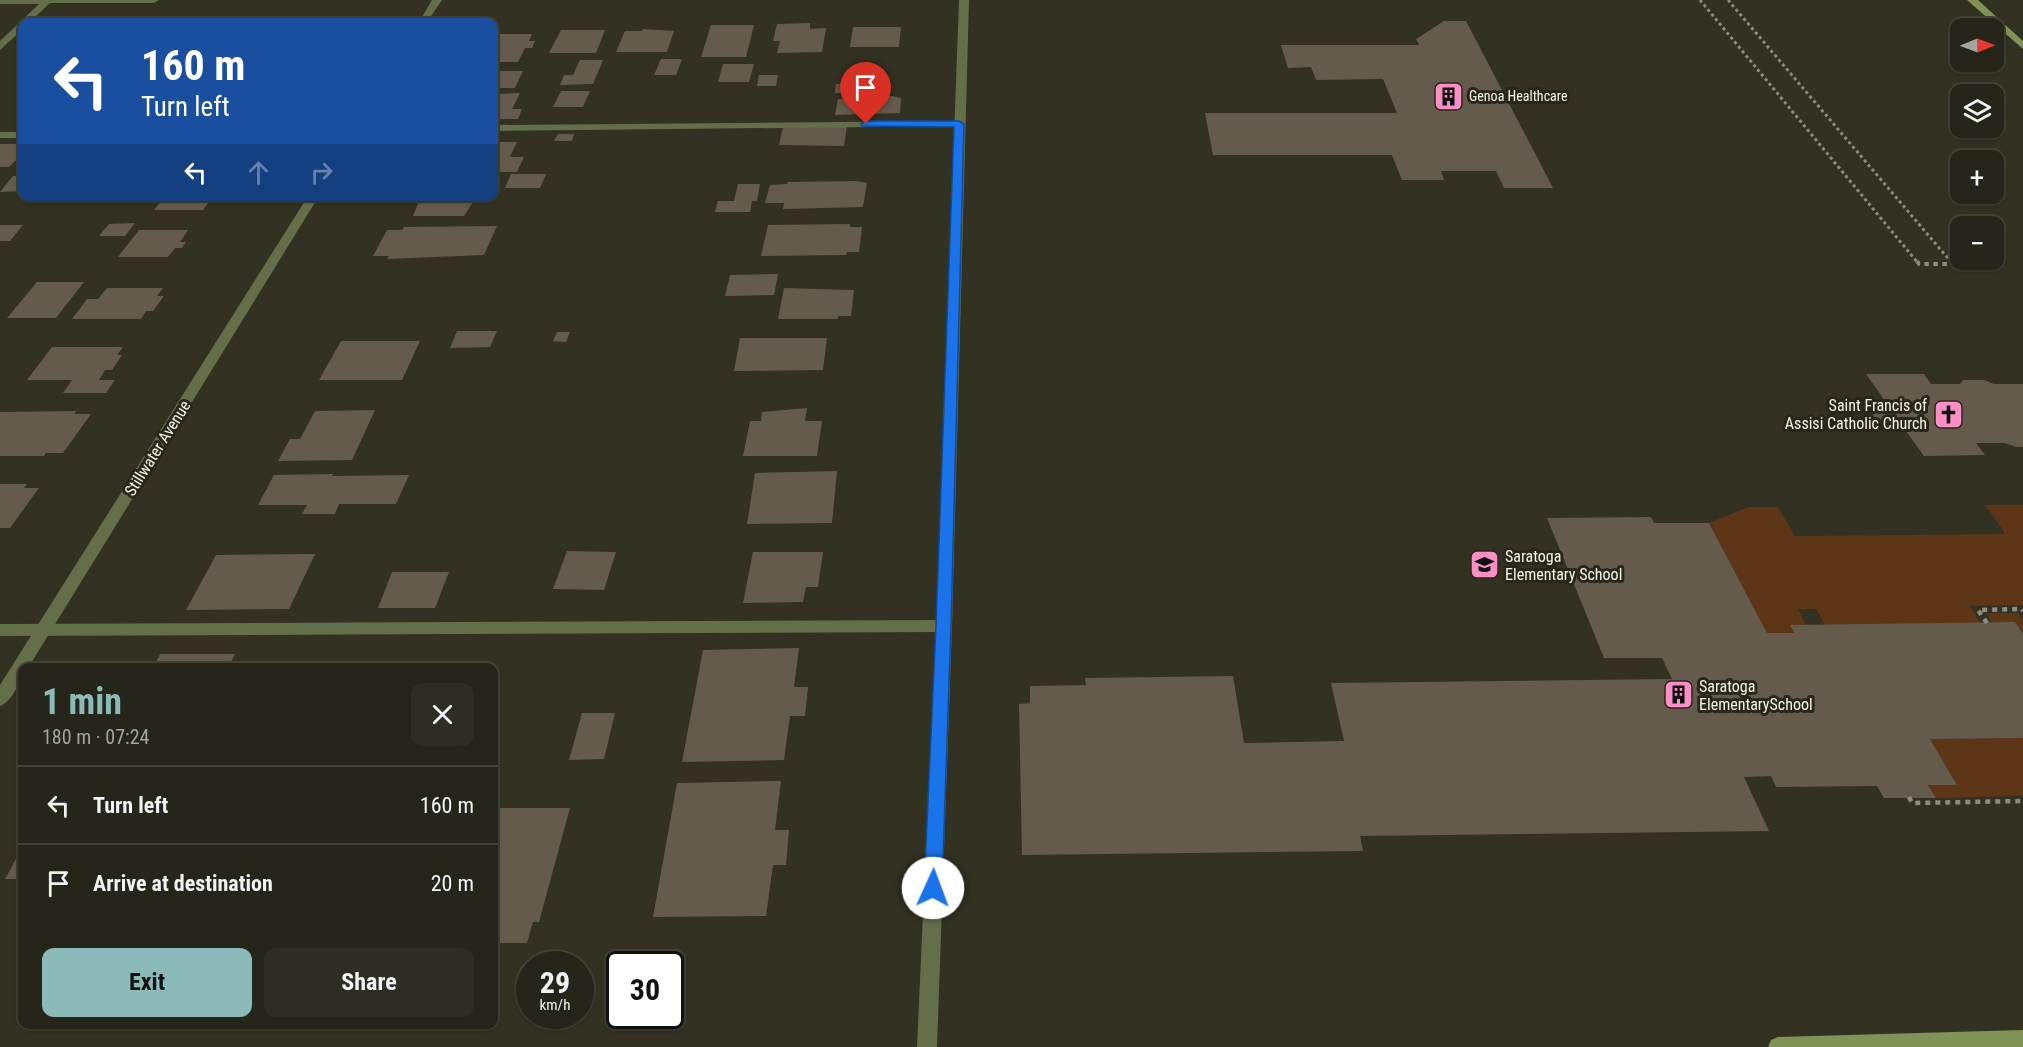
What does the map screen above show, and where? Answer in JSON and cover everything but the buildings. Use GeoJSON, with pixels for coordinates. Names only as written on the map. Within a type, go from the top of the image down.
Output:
{"type":"FeatureCollection","features":[{"type":"Feature","properties":{"kind":"main road"},"geometry":{"type":"LineString","coordinates":[[1972,0],[2023,46]]}},
{"type":"Feature","properties":{"kind":"main road"},"geometry":{"type":"LineString","coordinates":[[1778,1047],[2023,1040]]}},
{"type":"Feature","properties":{"kind":"street"},"geometry":{"type":"LineString","coordinates":[[30,18],[47,0]]}},
{"type":"Feature","properties":{"kind":"street"},"geometry":{"type":"LineString","coordinates":[[0,1],[154,0]]}},
{"type":"Feature","properties":{"kind":"street"},"geometry":{"type":"LineString","coordinates":[[426,18],[437,0]]}},
{"type":"Feature","properties":{"kind":"street"},"geometry":{"type":"LineString","coordinates":[[927,1047],[944,626],[964,0]]}},
{"type":"Feature","properties":{"kind":"street"},"geometry":{"type":"LineString","coordinates":[[0,47],[18,30]]}},
{"type":"Feature","properties":{"kind":"street"},"geometry":{"type":"LineString","coordinates":[[498,128],[959,124]]}},
{"type":"Feature","properties":{"kind":"street"},"geometry":{"type":"LineString","coordinates":[[0,135],[18,135]]}},
{"type":"Feature","properties":{"kind":"street","name":"Stillwater Avenue"},"geometry":{"type":"LineString","coordinates":[[22,663],[311,201]]}},
{"type":"Feature","properties":{"kind":"street"},"geometry":{"type":"LineString","coordinates":[[0,630],[944,626]]}},
{"type":"Feature","properties":{"kind":"street","name":"Stillwater Avenue"},"geometry":{"type":"LineString","coordinates":[[0,699],[18,670]]}},
{"type":"Feature","properties":{"kind":"path"},"geometry":{"type":"LineString","coordinates":[[1700,0],[1919,264],[1953,264],[1728,0]]}},
{"type":"Feature","properties":{"kind":"path"},"geometry":{"type":"LineString","coordinates":[[1987,623],[1978,609],[2022,609],[2023,611]]}},
{"type":"Feature","properties":{"kind":"path"},"geometry":{"type":"LineString","coordinates":[[1909,798],[1912,803],[2023,801]]}},
{"type":"Feature","properties":{"kind":"shaded area"},"geometry":{"type":"Polygon","coordinates":[[[1985,505],[2023,505],[2023,605],[1970,606],[1981,623],[1825,625],[1816,609],[1798,609],[1806,625],[1790,625],[1794,633],[1767,633],[1709,523],[1748,507],[1778,507],[1795,536],[2004,534],[1985,505]]]}},
{"type":"Feature","properties":{"kind":"shaded area"},"geometry":{"type":"Polygon","coordinates":[[[1986,613],[2018,613],[2023,620],[2023,634],[2015,622],[1992,623],[1986,613]]]}},
{"type":"Feature","properties":{"kind":"shaded area"},"geometry":{"type":"Polygon","coordinates":[[[2023,738],[2023,796],[1936,798],[1928,785],[1957,785],[1930,739],[2023,738]]]}},
{"type":"Feature","properties":{"kind":"place","name":"Genoa Healthcare"},"geometry":{"type":"Point","coordinates":[1448,96]}},
{"type":"Feature","properties":{"kind":"place","name":"Saint Francis of Assisi Catholic Church"},"geometry":{"type":"Point","coordinates":[1948,414]}},
{"type":"Feature","properties":{"kind":"place","name":"Saratoga Elementary School"},"geometry":{"type":"Point","coordinates":[1484,565]}},
{"type":"Feature","properties":{"kind":"place","name":"Saratoga ElementarySchool"},"geometry":{"type":"Point","coordinates":[1678,695]}},
{"type":"Feature","properties":{"kind":"route"},"geometry":{"type":"LineString","coordinates":[[866,124],[959,124],[944,626],[933,888]]}}]}
